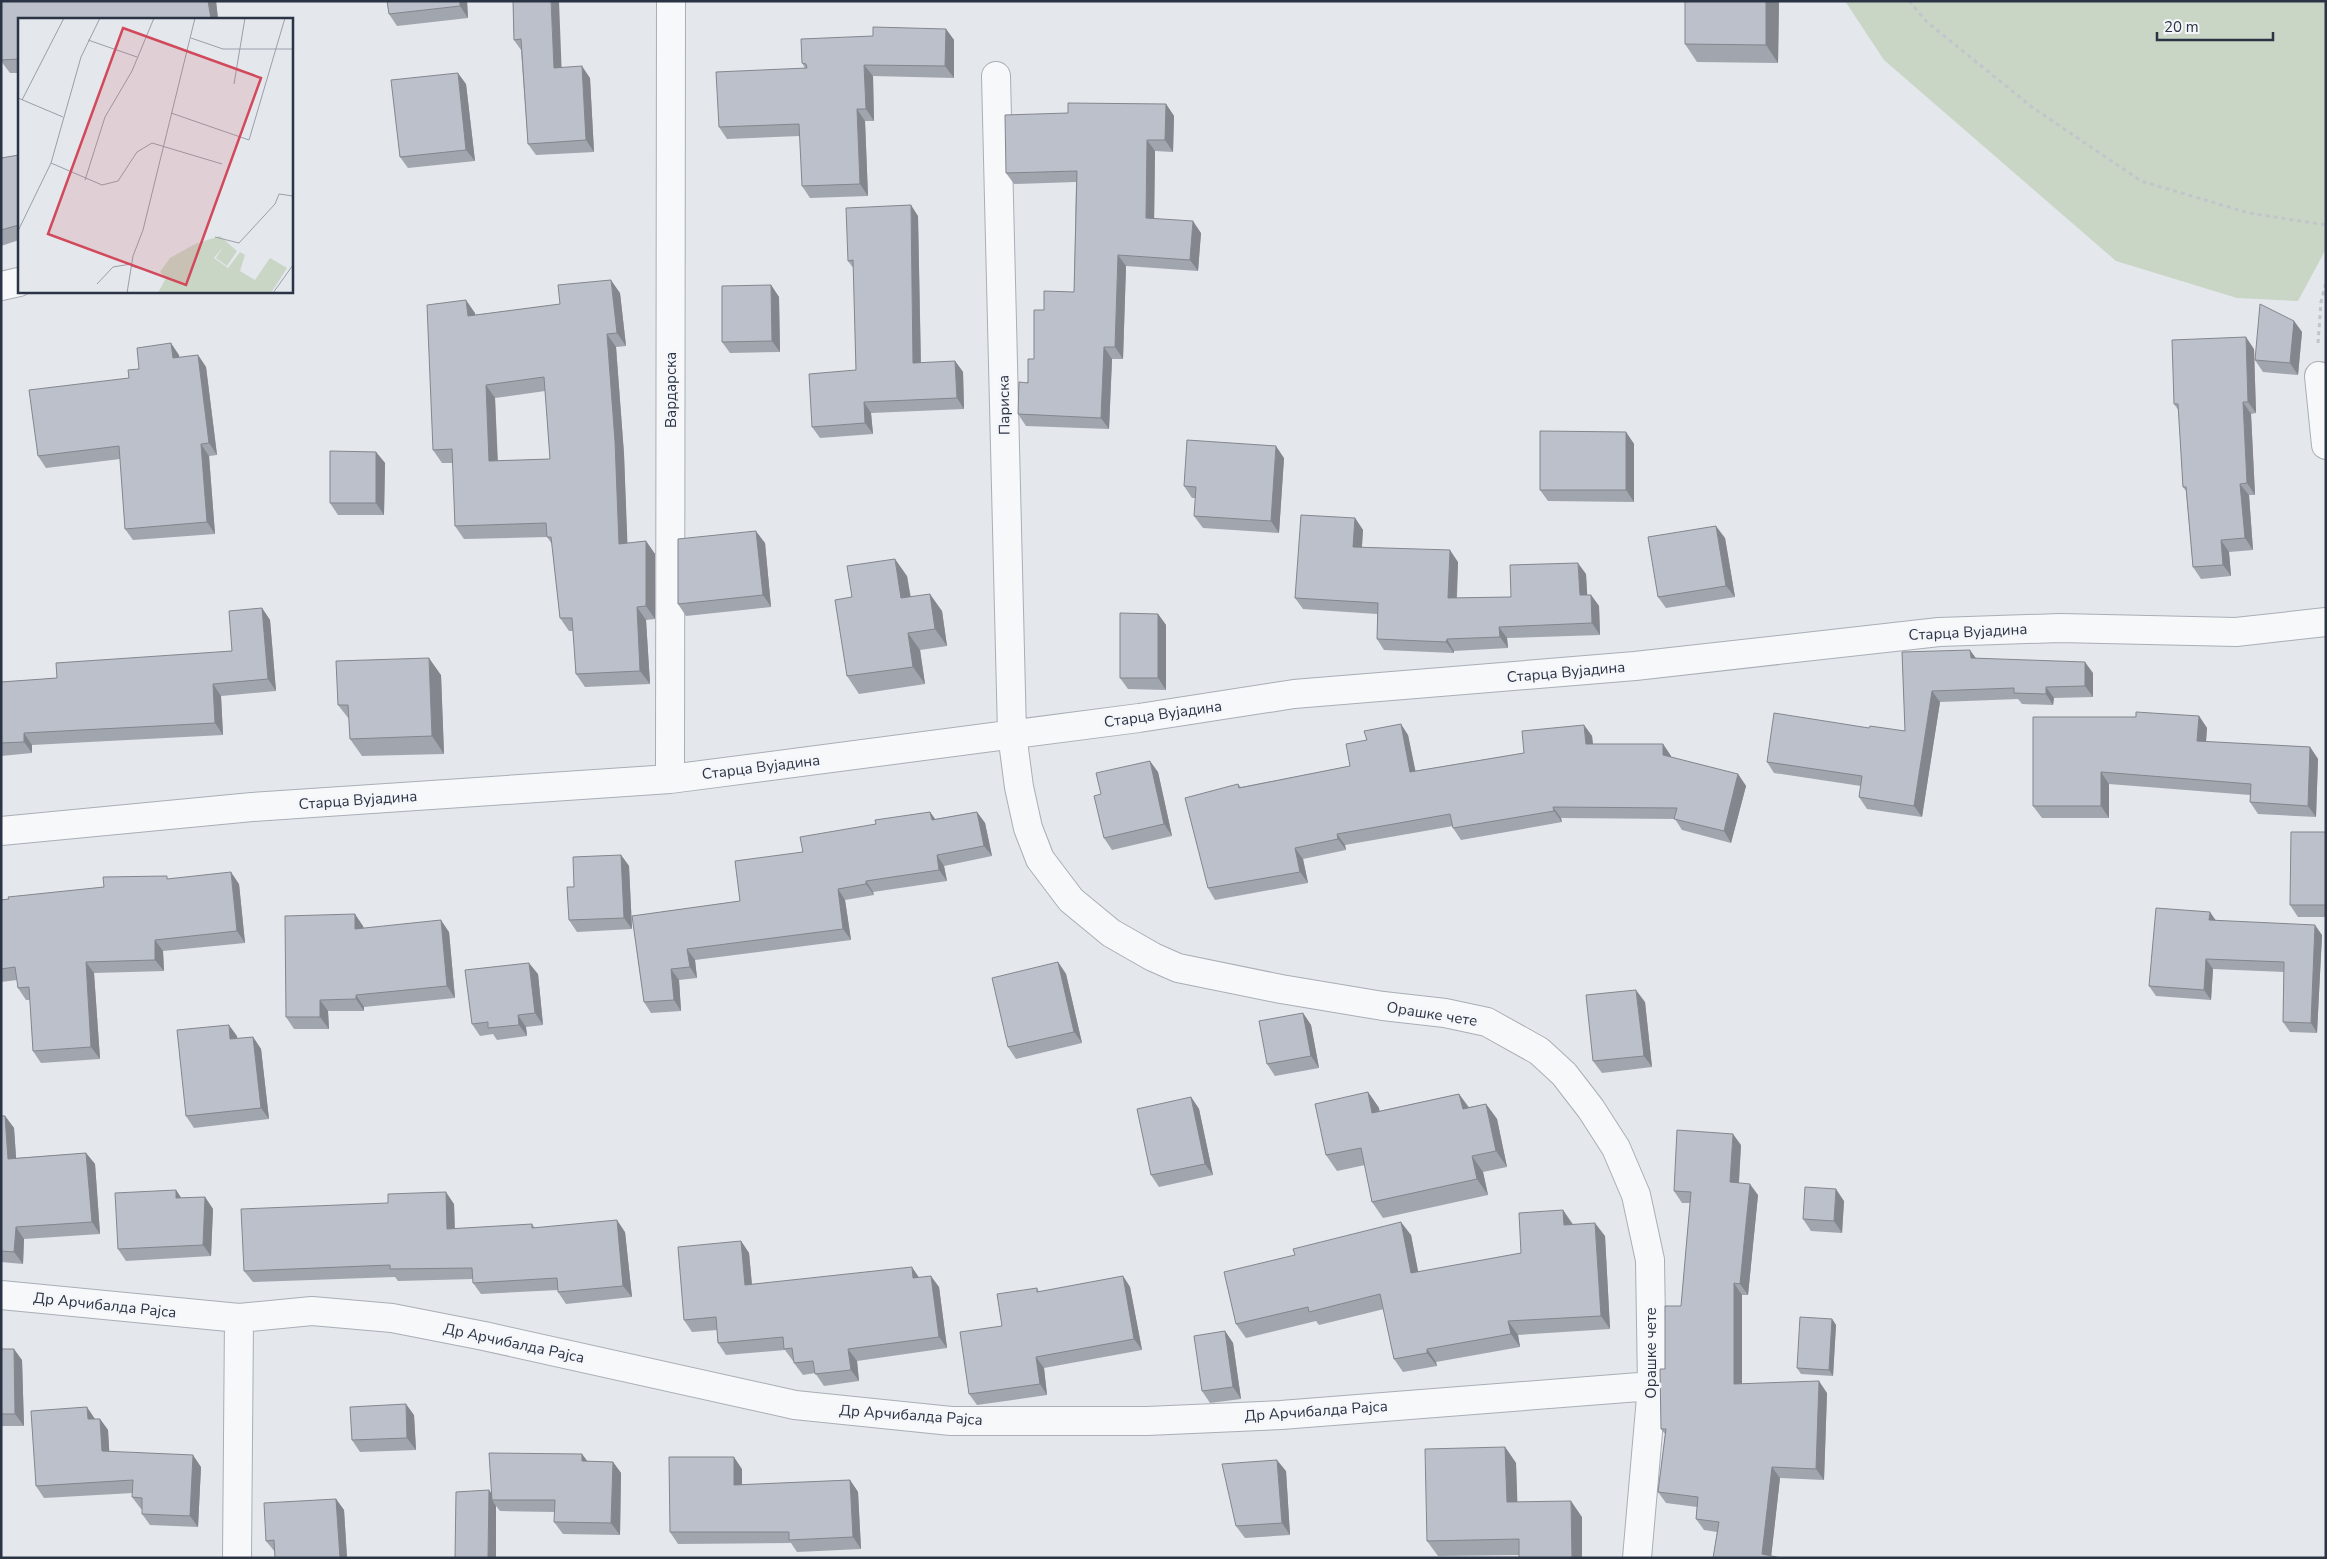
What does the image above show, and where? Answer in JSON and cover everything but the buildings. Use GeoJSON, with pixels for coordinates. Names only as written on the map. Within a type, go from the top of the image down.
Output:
{"type":"FeatureCollection","features":[{"type":"Feature","properties":{"kind":"street","name":"Вардарска"},"geometry":{"type":"LineString","coordinates":[[670,779],[671,1]]}},
{"type":"Feature","properties":{"kind":"street","name":"Париска"},"geometry":{"type":"LineString","coordinates":[[996,76],[1012,734]]}},
{"type":"Feature","properties":{"kind":"street"},"geometry":{"type":"LineString","coordinates":[[1,286],[18,282]]}},
{"type":"Feature","properties":{"kind":"street"},"geometry":{"type":"LineString","coordinates":[[2319,376],[2326,446]]}},
{"type":"Feature","properties":{"kind":"street","name":"Старца Вујадина"},"geometry":{"type":"LineString","coordinates":[[1,831],[252,807],[670,779],[1139,718],[1294,694],[1636,666],[1939,632],[2060,628],[2236,632],[2324,625]]}},
{"type":"Feature","properties":{"kind":"street","name":"Орашке чете"},"geometry":{"type":"LineString","coordinates":[[1012,734],[1022,803],[1028,828],[1040,859],[1071,900],[1111,934],[1153,957],[1178,968],[1281,989],[1383,1006],[1445,1013],[1487,1022],[1539,1051],[1564,1074],[1591,1109],[1616,1148],[1636,1195],[1650,1260],[1652,1386],[1637,1558]]}},
{"type":"Feature","properties":{"kind":"street","name":"Др Арчибалда Рајса"},"geometry":{"type":"LineString","coordinates":[[1,1295],[239,1318],[312,1311],[392,1318],[484,1336],[795,1405],[952,1421],[1147,1421],[1281,1415],[1652,1386]]}},
{"type":"Feature","properties":{"kind":"street"},"geometry":{"type":"LineString","coordinates":[[237,1558],[239,1318]]}},
{"type":"Feature","properties":{"kind":"path"},"geometry":{"type":"LineString","coordinates":[[1909,1],[1927,22],[2032,107],[2141,181],[2249,213],[2326,226]]}},
{"type":"Feature","properties":{"kind":"path"},"geometry":{"type":"LineString","coordinates":[[2318,327],[2326,282]]}},
{"type":"Feature","properties":{"kind":"green space"},"geometry":{"type":"Polygon","coordinates":[[[1845,1],[2326,1],[2326,249],[2298,301],[2237,298],[2116,261],[1884,60],[1845,1]]]}}]}
